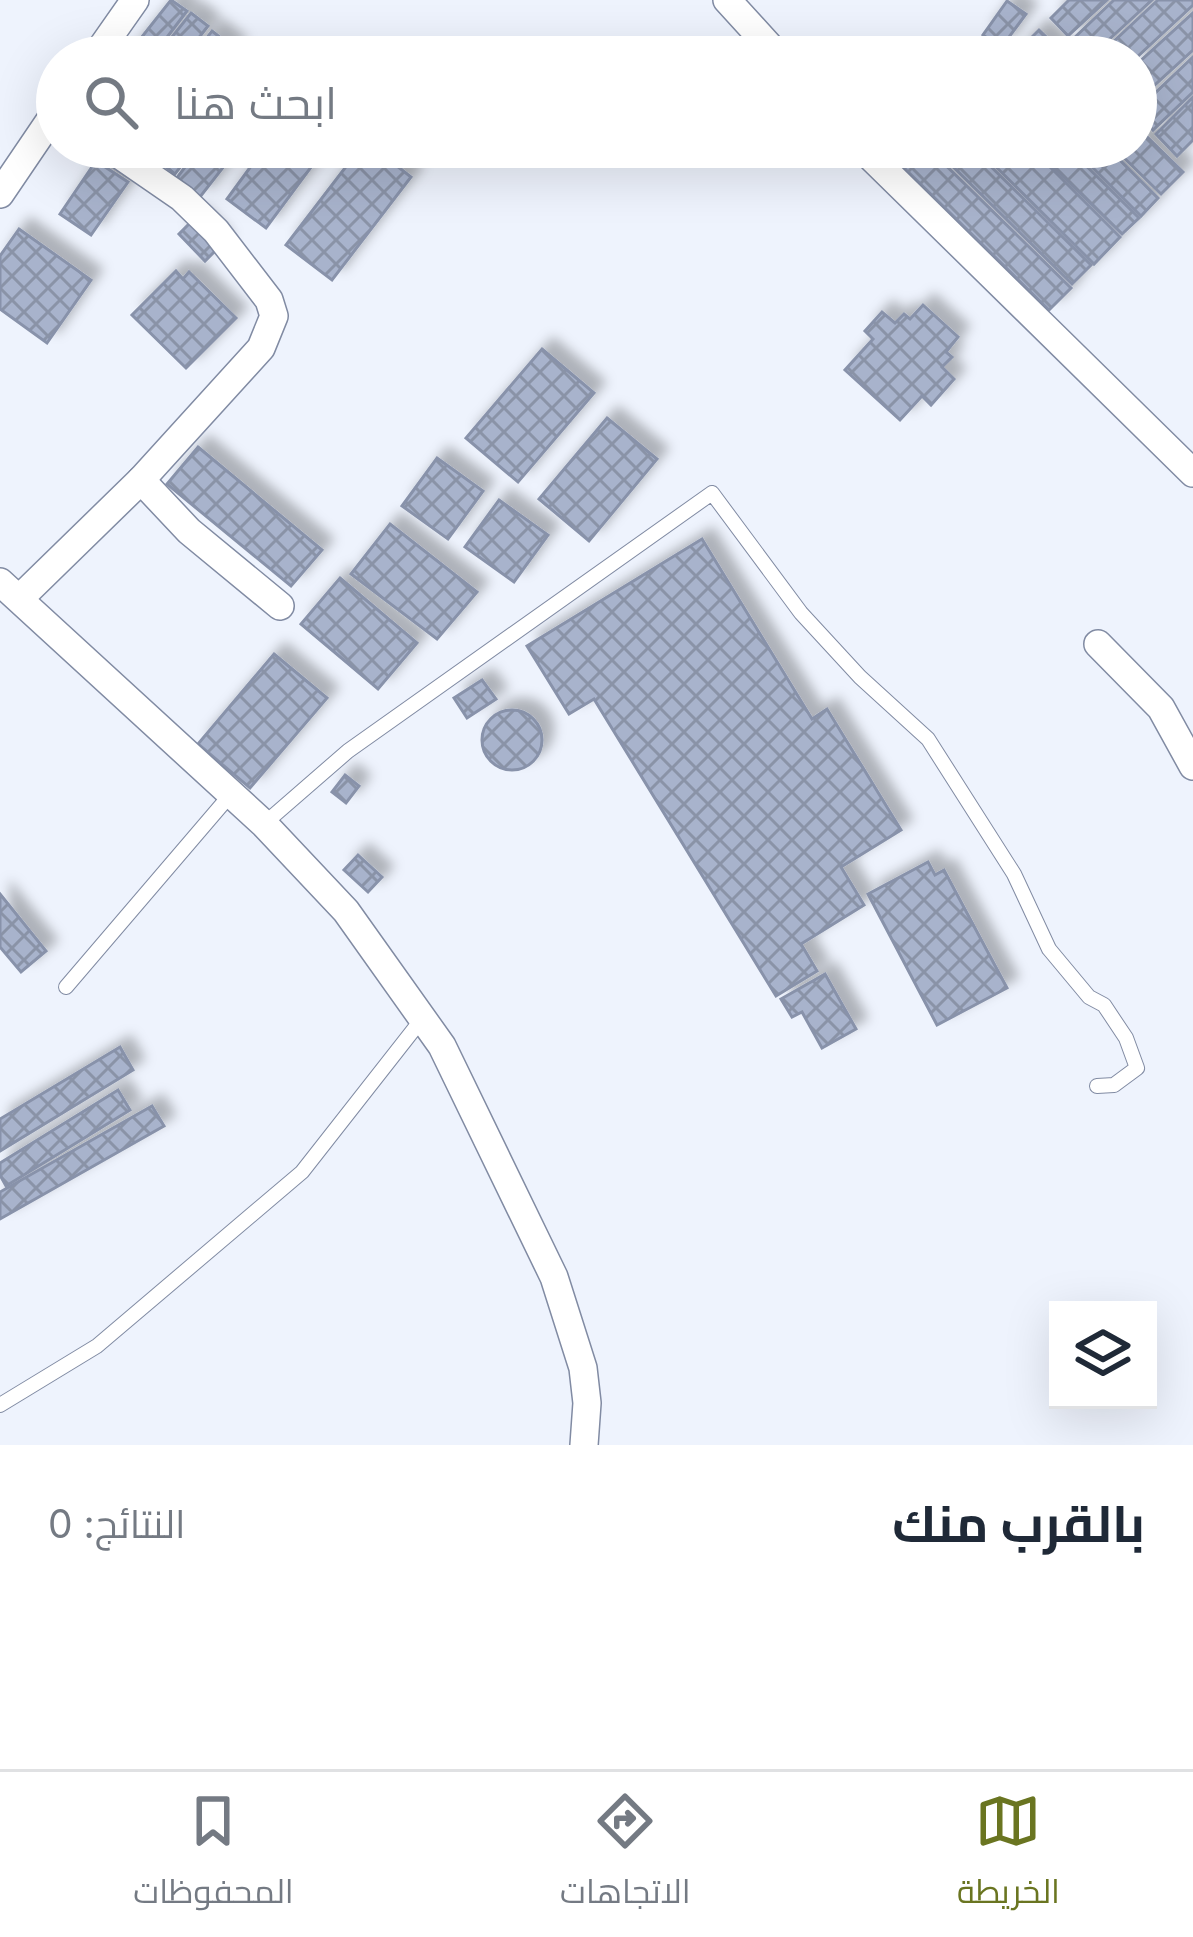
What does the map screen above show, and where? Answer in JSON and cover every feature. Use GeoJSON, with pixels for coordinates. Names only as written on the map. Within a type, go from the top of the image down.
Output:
{"type":"FeatureCollection","features":[{"type":"Feature","properties":{"kind":"street"},"geometry":{"type":"LineString","coordinates":[[109,36],[135,0]]}},
{"type":"Feature","properties":{"kind":"street"},"geometry":{"type":"LineString","coordinates":[[727,0],[760,36]]}},
{"type":"Feature","properties":{"kind":"street"},"geometry":{"type":"LineString","coordinates":[[0,194],[36,141]]}},
{"type":"Feature","properties":{"kind":"street"},"geometry":{"type":"LineString","coordinates":[[138,168],[182,198],[216,231],[269,300],[274,316],[261,348],[141,480],[10,590],[265,824],[346,911],[422,1019],[465,1090],[554,1277],[583,1368],[583,1444]]}},
{"type":"Feature","properties":{"kind":"street"},"geometry":{"type":"LineString","coordinates":[[882,168],[1193,473]]}},
{"type":"Feature","properties":{"kind":"street"},"geometry":{"type":"LineString","coordinates":[[141,480],[189,531],[280,606]]}},
{"type":"Feature","properties":{"kind":"street"},"geometry":{"type":"LineString","coordinates":[[1099,644],[1160,707],[1193,766]]}},
{"type":"Feature","properties":{"kind":"lane"},"geometry":{"type":"LineString","coordinates":[[265,824],[348,751],[712,494],[801,613],[928,740],[1014,874],[1049,949],[1089,997],[1103,1005],[1126,1038],[1137,1068],[1114,1085],[1097,1086]]}},
{"type":"Feature","properties":{"kind":"lane"},"geometry":{"type":"LineString","coordinates":[[67,987],[232,794]]}},
{"type":"Feature","properties":{"kind":"lane"},"geometry":{"type":"LineString","coordinates":[[0,1406],[97,1346],[302,1172],[422,1019]]}},
{"type":"Feature","properties":{"kind":"building"},"geometry":{"type":"Polygon","coordinates":[[[171,0],[187,11],[168,36],[143,36],[171,0]]]}},
{"type":"Feature","properties":{"kind":"building"},"geometry":{"type":"Polygon","coordinates":[[[1069,0],[1107,0],[1068,36],[1051,18],[1069,0]]]}},
{"type":"Feature","properties":{"kind":"building"},"geometry":{"type":"Polygon","coordinates":[[[1114,0],[1152,0],[1113,36],[1076,36],[1114,0]]]}},
{"type":"Feature","properties":{"kind":"building"},"geometry":{"type":"Polygon","coordinates":[[[1158,0],[1193,0],[1157,38],[1119,36],[1158,0]]]}},
{"type":"Feature","properties":{"kind":"building"},"geometry":{"type":"Polygon","coordinates":[[[1007,1],[1026,14],[1010,36],[983,35],[1007,1]]]}},
{"type":"Feature","properties":{"kind":"building"},"geometry":{"type":"Polygon","coordinates":[[[191,13],[208,26],[200,36],[173,36],[191,13]]]}},
{"type":"Feature","properties":{"kind":"building"},"geometry":{"type":"Polygon","coordinates":[[[1193,13],[1193,50],[1157,83],[1157,46],[1193,13]]]}},
{"type":"Feature","properties":{"kind":"building"},"geometry":{"type":"Polygon","coordinates":[[[1193,57],[1193,92],[1157,126],[1157,91],[1193,57]]]}},
{"type":"Feature","properties":{"kind":"building"},"geometry":{"type":"Polygon","coordinates":[[[1193,97],[1193,140],[1177,156],[1157,133],[1193,97]]]}},
{"type":"Feature","properties":{"kind":"building"},"geometry":{"type":"Polygon","coordinates":[[[1157,147],[1183,172],[1161,194],[1134,168],[1157,168],[1157,147]]]}},
{"type":"Feature","properties":{"kind":"building"},"geometry":{"type":"Polygon","coordinates":[[[91,168],[107,168],[128,182],[91,235],[60,214],[91,168]]]}},
{"type":"Feature","properties":{"kind":"building"},"geometry":{"type":"Polygon","coordinates":[[[184,168],[223,168],[200,197],[176,179],[184,168]]]}},
{"type":"Feature","properties":{"kind":"building"},"geometry":{"type":"Polygon","coordinates":[[[250,168],[310,168],[266,228],[227,199],[250,168]]]}},
{"type":"Feature","properties":{"kind":"building"},"geometry":{"type":"Polygon","coordinates":[[[345,168],[400,168],[411,177],[332,280],[286,245],[345,168]]]}},
{"type":"Feature","properties":{"kind":"building"},"geometry":{"type":"Polygon","coordinates":[[[904,168],[948,168],[1071,288],[1049,310],[904,168]]]}},
{"type":"Feature","properties":{"kind":"building"},"geometry":{"type":"Polygon","coordinates":[[[954,168],[992,168],[1091,265],[1072,284],[954,168]]]}},
{"type":"Feature","properties":{"kind":"building"},"geometry":{"type":"Polygon","coordinates":[[[997,168],[1051,168],[1120,237],[1094,264],[997,168]]]}},
{"type":"Feature","properties":{"kind":"building"},"geometry":{"type":"Polygon","coordinates":[[[1054,168],[1088,168],[1139,218],[1122,234],[1054,168]]]}},
{"type":"Feature","properties":{"kind":"building"},"geometry":{"type":"Polygon","coordinates":[[[1093,168],[1128,168],[1158,198],[1141,216],[1093,168]]]}},
{"type":"Feature","properties":{"kind":"building"},"geometry":{"type":"Polygon","coordinates":[[[195,218],[221,245],[205,261],[179,234],[195,218]]]}},
{"type":"Feature","properties":{"kind":"building"},"geometry":{"type":"Polygon","coordinates":[[[19,229],[91,280],[47,343],[0,309],[0,256],[19,229]]]}},
{"type":"Feature","properties":{"kind":"building"},"geometry":{"type":"Polygon","coordinates":[[[176,271],[183,279],[189,272],[236,318],[186,368],[132,315],[176,271]]]}},
{"type":"Feature","properties":{"kind":"building"},"geometry":{"type":"Polygon","coordinates":[[[923,305],[958,337],[946,352],[952,357],[942,367],[954,379],[931,405],[922,396],[900,420],[845,370],[873,339],[865,331],[882,312],[895,323],[904,314],[910,319],[923,305]]]}},
{"type":"Feature","properties":{"kind":"building"},"geometry":{"type":"Polygon","coordinates":[[[542,349],[594,393],[518,482],[466,438],[542,349]]]}},
{"type":"Feature","properties":{"kind":"building"},"geometry":{"type":"Polygon","coordinates":[[[607,418],[657,459],[589,541],[539,499],[607,418]]]}},
{"type":"Feature","properties":{"kind":"building"},"geometry":{"type":"Polygon","coordinates":[[[198,447],[322,550],[291,586],[167,484],[198,447]]]}},
{"type":"Feature","properties":{"kind":"building"},"geometry":{"type":"Polygon","coordinates":[[[437,458],[483,491],[448,539],[402,506],[437,458]]]}},
{"type":"Feature","properties":{"kind":"building"},"geometry":{"type":"Polygon","coordinates":[[[499,500],[548,535],[514,582],[465,547],[499,500]]]}},
{"type":"Feature","properties":{"kind":"building"},"geometry":{"type":"Polygon","coordinates":[[[390,524],[477,592],[437,639],[351,574],[390,524]]]}},
{"type":"Feature","properties":{"kind":"building"},"geometry":{"type":"Polygon","coordinates":[[[702,539],[812,719],[827,709],[901,830],[841,867],[864,905],[801,944],[817,971],[776,996],[594,699],[569,714],[527,646],[702,539]]]}},
{"type":"Feature","properties":{"kind":"building"},"geometry":{"type":"Polygon","coordinates":[[[340,578],[417,643],[378,689],[301,624],[340,578]]]}},
{"type":"Feature","properties":{"kind":"building"},"geometry":{"type":"Polygon","coordinates":[[[274,654],[327,698],[250,788],[198,744],[274,654]]]}},
{"type":"Feature","properties":{"kind":"building"},"geometry":{"type":"Polygon","coordinates":[[[482,680],[496,699],[467,718],[454,698],[482,680]]]}},
{"type":"Feature","properties":{"kind":"building"},"geometry":{"type":"Polygon","coordinates":[[[512,710],[533,719],[542,740],[533,761],[512,770],[491,761],[482,740],[491,719],[512,710]]]}},
{"type":"Feature","properties":{"kind":"building"},"geometry":{"type":"Polygon","coordinates":[[[345,775],[359,786],[346,803],[332,792],[345,775]]]}},
{"type":"Feature","properties":{"kind":"building"},"geometry":{"type":"Polygon","coordinates":[[[358,855],[382,877],[368,892],[344,870],[358,855]]]}},
{"type":"Feature","properties":{"kind":"building"},"geometry":{"type":"Polygon","coordinates":[[[928,862],[935,875],[944,870],[1007,988],[937,1025],[868,894],[928,862]]]}},
{"type":"Feature","properties":{"kind":"building"},"geometry":{"type":"Polygon","coordinates":[[[0,894],[46,951],[21,972],[0,947],[0,894]]]}},
{"type":"Feature","properties":{"kind":"building"},"geometry":{"type":"Polygon","coordinates":[[[825,974],[856,1029],[822,1048],[802,1012],[792,1017],[781,999],[825,974]]]}},
{"type":"Feature","properties":{"kind":"building"},"geometry":{"type":"Polygon","coordinates":[[[120,1047],[133,1070],[0,1151],[0,1119],[120,1047]]]}},
{"type":"Feature","properties":{"kind":"building"},"geometry":{"type":"Polygon","coordinates":[[[118,1090],[130,1110],[6,1186],[0,1163],[118,1090]]]}},
{"type":"Feature","properties":{"kind":"building"},"geometry":{"type":"Polygon","coordinates":[[[152,1106],[164,1126],[0,1219],[0,1192],[152,1106]]]}}]}
